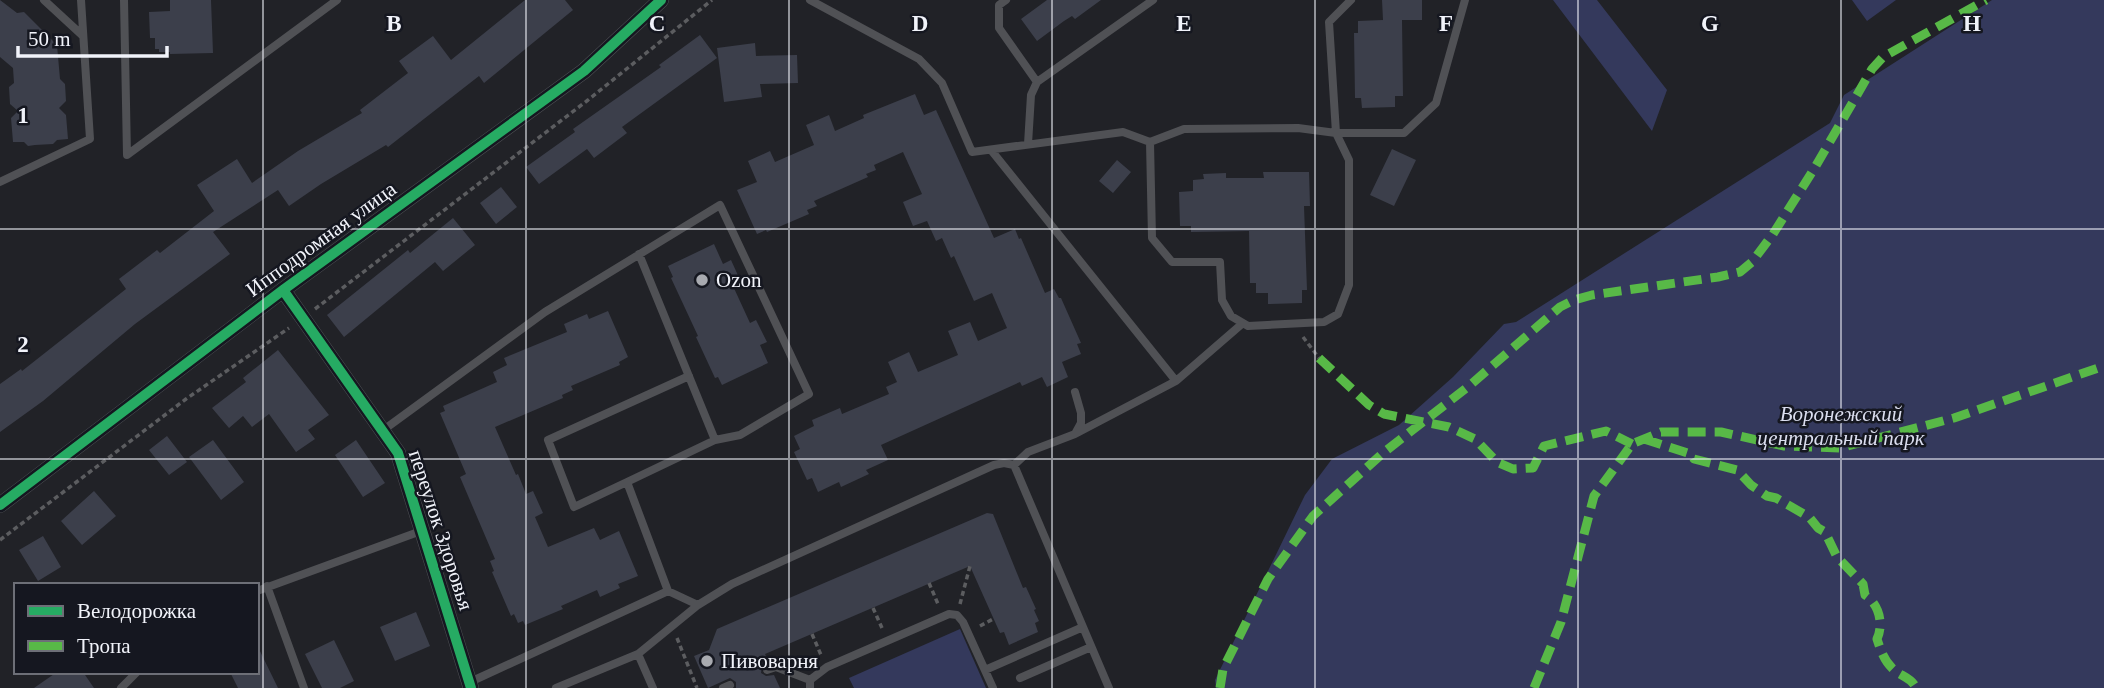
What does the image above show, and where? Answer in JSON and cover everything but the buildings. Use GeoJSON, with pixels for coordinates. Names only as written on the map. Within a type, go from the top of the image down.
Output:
{"type":"FeatureCollection","features":[{"type":"Feature","properties":{"kind":"street","name":"Ипподромная улица"},"geometry":{"type":"LineString","coordinates":[[0,505],[283,290],[584,71],[661,0]]}},
{"type":"Feature","properties":{"kind":"street","name":"переулок Здоровья"},"geometry":{"type":"LineString","coordinates":[[283,290],[398,453],[470,685]]}},
{"type":"Feature","properties":{"kind":"lane"},"geometry":{"type":"LineString","coordinates":[[44,0],[83,36]]}},
{"type":"Feature","properties":{"kind":"lane"},"geometry":{"type":"LineString","coordinates":[[0,182],[90,139],[81,0]]}},
{"type":"Feature","properties":{"kind":"lane"},"geometry":{"type":"LineString","coordinates":[[124,0],[127,155],[337,0]]}},
{"type":"Feature","properties":{"kind":"lane"},"geometry":{"type":"LineString","coordinates":[[810,0],[919,59],[942,83],[972,152],[1124,132],[1150,142],[1184,129],[1298,128],[1336,132],[1404,132],[1436,103],[1465,0]]}},
{"type":"Feature","properties":{"kind":"lane"},"geometry":{"type":"LineString","coordinates":[[1006,0],[999,5],[999,28],[1037,82]]}},
{"type":"Feature","properties":{"kind":"lane"},"geometry":{"type":"LineString","coordinates":[[1028,144],[1031,95],[1037,82],[1153,0]]}},
{"type":"Feature","properties":{"kind":"lane"},"geometry":{"type":"LineString","coordinates":[[1150,142],[1152,238],[1172,262],[1220,262],[1222,300],[1231,316],[1248,326],[1324,322],[1338,314],[1349,285],[1349,160],[1336,132],[1329,22],[1351,0]]}},
{"type":"Feature","properties":{"kind":"lane"},"geometry":{"type":"LineString","coordinates":[[991,150],[1175,381]]}},
{"type":"Feature","properties":{"kind":"lane"},"geometry":{"type":"LineString","coordinates":[[382,431],[545,312],[720,205],[809,394],[740,435],[715,439],[574,507],[548,440],[689,376]]}},
{"type":"Feature","properties":{"kind":"lane"},"geometry":{"type":"LineString","coordinates":[[639,254],[715,439]]}},
{"type":"Feature","properties":{"kind":"lane"},"geometry":{"type":"LineString","coordinates":[[1014,465],[1028,452],[1075,434],[1175,381],[1242,323]]}},
{"type":"Feature","properties":{"kind":"lane"},"geometry":{"type":"LineString","coordinates":[[1075,392],[1082,413],[1081,423],[1075,434]]}},
{"type":"Feature","properties":{"kind":"lane"},"geometry":{"type":"LineString","coordinates":[[555,688],[578,684],[638,654],[698,605],[732,584],[994,465],[1014,465]]}},
{"type":"Feature","properties":{"kind":"lane"},"geometry":{"type":"LineString","coordinates":[[1014,465],[1109,688]]}},
{"type":"Feature","properties":{"kind":"lane"},"geometry":{"type":"LineString","coordinates":[[627,482],[668,592],[698,605]]}},
{"type":"Feature","properties":{"kind":"lane"},"geometry":{"type":"LineString","coordinates":[[259,590],[421,531]]}},
{"type":"Feature","properties":{"kind":"lane"},"geometry":{"type":"LineString","coordinates":[[267,586],[304,688]]}},
{"type":"Feature","properties":{"kind":"lane"},"geometry":{"type":"LineString","coordinates":[[470,685],[668,592]]}},
{"type":"Feature","properties":{"kind":"lane"},"geometry":{"type":"LineString","coordinates":[[767,670],[776,667],[810,684],[827,667],[948,614],[957,615],[963,622],[993,688]]}},
{"type":"Feature","properties":{"kind":"lane"},"geometry":{"type":"LineString","coordinates":[[985,670],[1083,627]]}},
{"type":"Feature","properties":{"kind":"lane"},"geometry":{"type":"LineString","coordinates":[[1020,678],[1091,647]]}},
{"type":"Feature","properties":{"kind":"lane"},"geometry":{"type":"LineString","coordinates":[[638,654],[653,688]]}},
{"type":"Feature","properties":{"kind":"lane"},"geometry":{"type":"LineString","coordinates":[[121,688],[134,674]]}},
{"type":"Feature","properties":{"kind":"path"},"geometry":{"type":"LineString","coordinates":[[0,540],[186,399],[303,318],[588,100],[712,0]]}},
{"type":"Feature","properties":{"kind":"path"},"geometry":{"type":"LineString","coordinates":[[1292,323],[1318,358]]}},
{"type":"Feature","properties":{"kind":"path"},"geometry":{"type":"LineString","coordinates":[[957,615],[970,566]]}},
{"type":"Feature","properties":{"kind":"path"},"geometry":{"type":"LineString","coordinates":[[929,583],[943,616]]}},
{"type":"Feature","properties":{"kind":"path"},"geometry":{"type":"LineString","coordinates":[[873,608],[888,641]]}},
{"type":"Feature","properties":{"kind":"path"},"geometry":{"type":"LineString","coordinates":[[672,626],[697,688]]}},
{"type":"Feature","properties":{"kind":"path"},"geometry":{"type":"LineString","coordinates":[[812,634],[827,667]]}},
{"type":"Feature","properties":{"kind":"green space"},"geometry":{"type":"Polygon","coordinates":[[[1553,0],[1597,0],[1667,90],[1652,131],[1553,0]]]}},
{"type":"Feature","properties":{"kind":"green space"},"geometry":{"type":"Polygon","coordinates":[[[1852,0],[1896,0],[1867,21],[1852,0]]]}},
{"type":"Feature","properties":{"kind":"green space","name":"Воронежский центральный парк"},"geometry":{"type":"Polygon","coordinates":[[[1992,0],[2104,0],[2104,688],[1216,688],[1215,680],[1305,495],[1332,459],[1399,425],[1453,377],[1504,324],[1516,322],[1830,123],[1844,95],[1992,0]]]}},
{"type":"Feature","properties":{"kind":"green space"},"geometry":{"type":"Polygon","coordinates":[[[960,629],[986,688],[854,688],[849,678],[960,629]]]}},
{"type":"Feature","properties":{"kind":"marked path"},"geometry":{"type":"LineString","coordinates":[[1220,688],[1223,669],[1268,579],[1313,516],[1383,453],[1469,386],[1560,307],[1592,295],[1740,272],[1752,262],[1773,234],[1872,69],[1883,57],[1986,0]]}},
{"type":"Feature","properties":{"kind":"marked path"},"geometry":{"type":"LineString","coordinates":[[1319,358],[1369,405],[1384,414],[1449,427],[1475,439],[1497,462],[1513,469],[1533,468],[1544,446],[1606,431],[1632,444]]}},
{"type":"Feature","properties":{"kind":"marked path"},"geometry":{"type":"LineString","coordinates":[[1534,688],[1561,622],[1594,496],[1632,444],[1661,432],[1721,432],[1784,446],[1840,448],[1954,418],[2104,366]]}},
{"type":"Feature","properties":{"kind":"marked path"},"geometry":{"type":"LineString","coordinates":[[1644,439],[1691,454],[1694,459],[1737,470],[1751,485],[1767,496],[1776,498],[1809,517],[1825,532],[1837,557],[1863,584],[1865,595],[1877,609],[1880,621],[1877,639],[1885,659],[1916,688]]}},
{"type":"Feature","properties":{"kind":"cycle path"},"geometry":{"type":"LineString","coordinates":[[0,505],[283,290],[584,71],[661,0]]}},
{"type":"Feature","properties":{"kind":"cycle path"},"geometry":{"type":"LineString","coordinates":[[283,290],[398,453],[471,688]]}},
{"type":"Feature","properties":{"kind":"place","name":"Ozon"},"geometry":{"type":"Point","coordinates":[702,280]}},
{"type":"Feature","properties":{"kind":"place","name":"Пивоварня"},"geometry":{"type":"Point","coordinates":[707,661]}}]}
